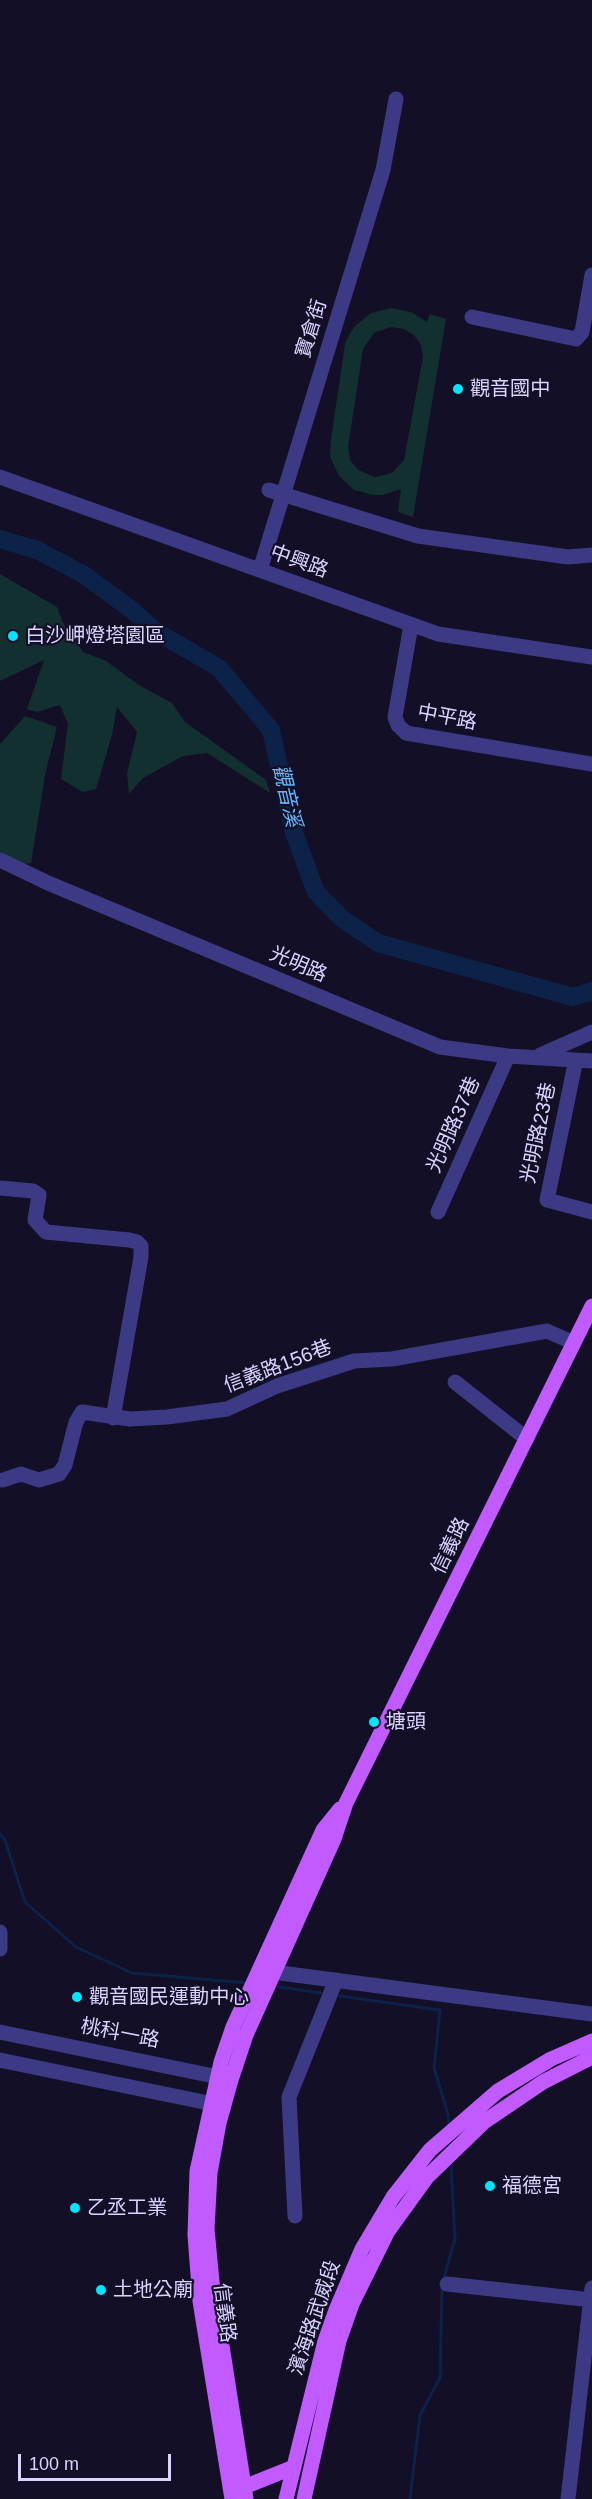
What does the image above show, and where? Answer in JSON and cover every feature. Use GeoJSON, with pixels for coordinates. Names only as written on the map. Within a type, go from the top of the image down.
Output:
{"type":"FeatureCollection","features":[{"type":"Feature","properties":{"kind":"main road","name":"信義路"},"geometry":{"type":"LineString","coordinates":[[232,2499],[204,2335],[195,2235],[197,2171],[225,2077],[233,2027],[266,1975],[334,1839],[346,1803],[591,1311]]}},
{"type":"Feature","properties":{"kind":"main road","name":"濱海路武威段"},"geometry":{"type":"LineString","coordinates":[[286,2499],[325,2341],[348,2277],[393,2197],[430,2150],[498,2091],[551,2059],[592,2041]]}},
{"type":"Feature","properties":{"kind":"main road","name":"濱海路武威段"},"geometry":{"type":"LineString","coordinates":[[304,2499],[339,2341],[352,2304],[388,2231],[427,2177],[484,2122],[543,2082],[592,2057]]}},
{"type":"Feature","properties":{"kind":"main road","name":"信義路"},"geometry":{"type":"LineString","coordinates":[[217,2105],[207,2229],[212,2282],[245,2493]]}},
{"type":"Feature","properties":{"kind":"main road"},"geometry":{"type":"LineString","coordinates":[[245,2493],[294,2467]]}},
{"type":"Feature","properties":{"kind":"street","name":"寶倉街"},"geometry":{"type":"LineString","coordinates":[[260,570],[276,493],[383,171],[396,99]]}},
{"type":"Feature","properties":{"kind":"street"},"geometry":{"type":"LineString","coordinates":[[472,317],[576,339],[582,332],[592,275]]}},
{"type":"Feature","properties":{"kind":"street","name":"中興路"},"geometry":{"type":"LineString","coordinates":[[0,477],[438,634],[592,657]]}},
{"type":"Feature","properties":{"kind":"street"},"geometry":{"type":"LineString","coordinates":[[276,493],[418,536],[568,557],[592,555]]}},
{"type":"Feature","properties":{"kind":"street","name":"中平路"},"geometry":{"type":"LineString","coordinates":[[411,625],[395,717],[398,725],[406,733],[592,764]]}},
{"type":"Feature","properties":{"kind":"street","name":"光明路"},"geometry":{"type":"LineString","coordinates":[[0,860],[48,883],[440,1047],[508,1056],[592,1061]]}},
{"type":"Feature","properties":{"kind":"street"},"geometry":{"type":"LineString","coordinates":[[538,1056],[592,1032]]}},
{"type":"Feature","properties":{"kind":"street","name":"光明路37巷"},"geometry":{"type":"LineString","coordinates":[[438,1212],[508,1056]]}},
{"type":"Feature","properties":{"kind":"street","name":"光明路23巷"},"geometry":{"type":"LineString","coordinates":[[575,1064],[547,1200],[592,1212]]}},
{"type":"Feature","properties":{"kind":"street"},"geometry":{"type":"LineString","coordinates":[[0,1188],[24,1189],[39,1195],[35,1220],[46,1232],[129,1240],[141,1246],[113,1418]]}},
{"type":"Feature","properties":{"kind":"street","name":"信義路156巷"},"geometry":{"type":"LineString","coordinates":[[3,1480],[21,1474],[39,1480],[58,1474],[65,1465],[79,1415],[84,1412],[130,1419],[227,1409],[277,1386],[354,1361],[392,1359],[547,1331],[574,1343]]}},
{"type":"Feature","properties":{"kind":"street"},"geometry":{"type":"LineString","coordinates":[[454,1382],[527,1438]]}},
{"type":"Feature","properties":{"kind":"street"},"geometry":{"type":"LineString","coordinates":[[0,1932],[0,1949]]}},
{"type":"Feature","properties":{"kind":"street"},"geometry":{"type":"LineString","coordinates":[[266,1975],[336,1980],[592,2014]]}},
{"type":"Feature","properties":{"kind":"street"},"geometry":{"type":"LineString","coordinates":[[295,2216],[289,2097],[336,1980]]}},
{"type":"Feature","properties":{"kind":"street","name":"桃科一路"},"geometry":{"type":"LineString","coordinates":[[0,2032],[225,2077]]}},
{"type":"Feature","properties":{"kind":"street"},"geometry":{"type":"LineString","coordinates":[[0,2060],[217,2105]]}},
{"type":"Feature","properties":{"kind":"street"},"geometry":{"type":"LineString","coordinates":[[447,2284],[592,2296],[568,2499]]}},
{"type":"Feature","properties":{"kind":"green space"},"geometry":{"type":"Polygon","coordinates":[[[391,308],[411,312],[427,322],[430,314],[446,319],[413,517],[398,512],[401,489],[383,495],[354,490],[339,476],[330,457],[345,344],[355,326],[371,313],[391,308]],[[391,327],[374,333],[363,349],[348,447],[350,460],[358,470],[375,477],[392,473],[404,460],[423,357],[421,345],[414,335],[404,329],[391,327]]]}},
{"type":"Feature","properties":{"kind":"green space"},"geometry":{"type":"Polygon","coordinates":[[[0,574],[57,607],[63,623],[83,652],[106,661],[139,685],[172,703],[185,722],[266,780],[270,793],[207,753],[183,756],[143,778],[129,794],[127,774],[137,732],[117,707],[112,735],[96,789],[83,792],[61,779],[68,724],[60,705],[37,712],[27,709],[44,660],[0,681],[0,574]]]}},
{"type":"Feature","properties":{"kind":"green space"},"geometry":{"type":"Polygon","coordinates":[[[25,716],[57,727],[46,770],[31,863],[21,864],[0,852],[0,744],[25,716]]]}},
{"type":"Feature","properties":{"kind":"waterway","name":"觀音溪"},"geometry":{"type":"LineString","coordinates":[[0,539],[37,550],[83,574],[132,610],[155,631],[219,668],[271,730],[294,833],[316,892],[341,918],[378,943],[573,997],[592,991]]}},
{"type":"Feature","properties":{"kind":"waterway"},"geometry":{"type":"LineString","coordinates":[[0,1834],[5,1840],[25,1902],[76,1947],[132,1973],[248,1983]]}},
{"type":"Feature","properties":{"kind":"waterway"},"geometry":{"type":"LineString","coordinates":[[273,1986],[321,1993]]}},
{"type":"Feature","properties":{"kind":"waterway"},"geometry":{"type":"LineString","coordinates":[[340,1996],[440,2010],[434,2068],[448,2114],[449,2126]]}},
{"type":"Feature","properties":{"kind":"waterway"},"geometry":{"type":"LineString","coordinates":[[443,2281],[455,2239],[451,2165]]}},
{"type":"Feature","properties":{"kind":"waterway"},"geometry":{"type":"LineString","coordinates":[[410,2499],[420,2415],[440,2378],[442,2287]]}},
{"type":"Feature","properties":{"kind":"place","name":"觀音國中"},"geometry":{"type":"Point","coordinates":[458,389]}},
{"type":"Feature","properties":{"kind":"place","name":"白沙岬燈塔園區"},"geometry":{"type":"Point","coordinates":[13,636]}},
{"type":"Feature","properties":{"kind":"place","name":"塘頭"},"geometry":{"type":"Point","coordinates":[374,1722]}},
{"type":"Feature","properties":{"kind":"place","name":"觀音國民運動中心"},"geometry":{"type":"Point","coordinates":[77,1997]}},
{"type":"Feature","properties":{"kind":"place","name":"福德宮"},"geometry":{"type":"Point","coordinates":[490,2186]}},
{"type":"Feature","properties":{"kind":"place","name":"乙丞工業"},"geometry":{"type":"Point","coordinates":[75,2208]}},
{"type":"Feature","properties":{"kind":"place","name":"土地公廟"},"geometry":{"type":"Point","coordinates":[101,2290]}}]}
